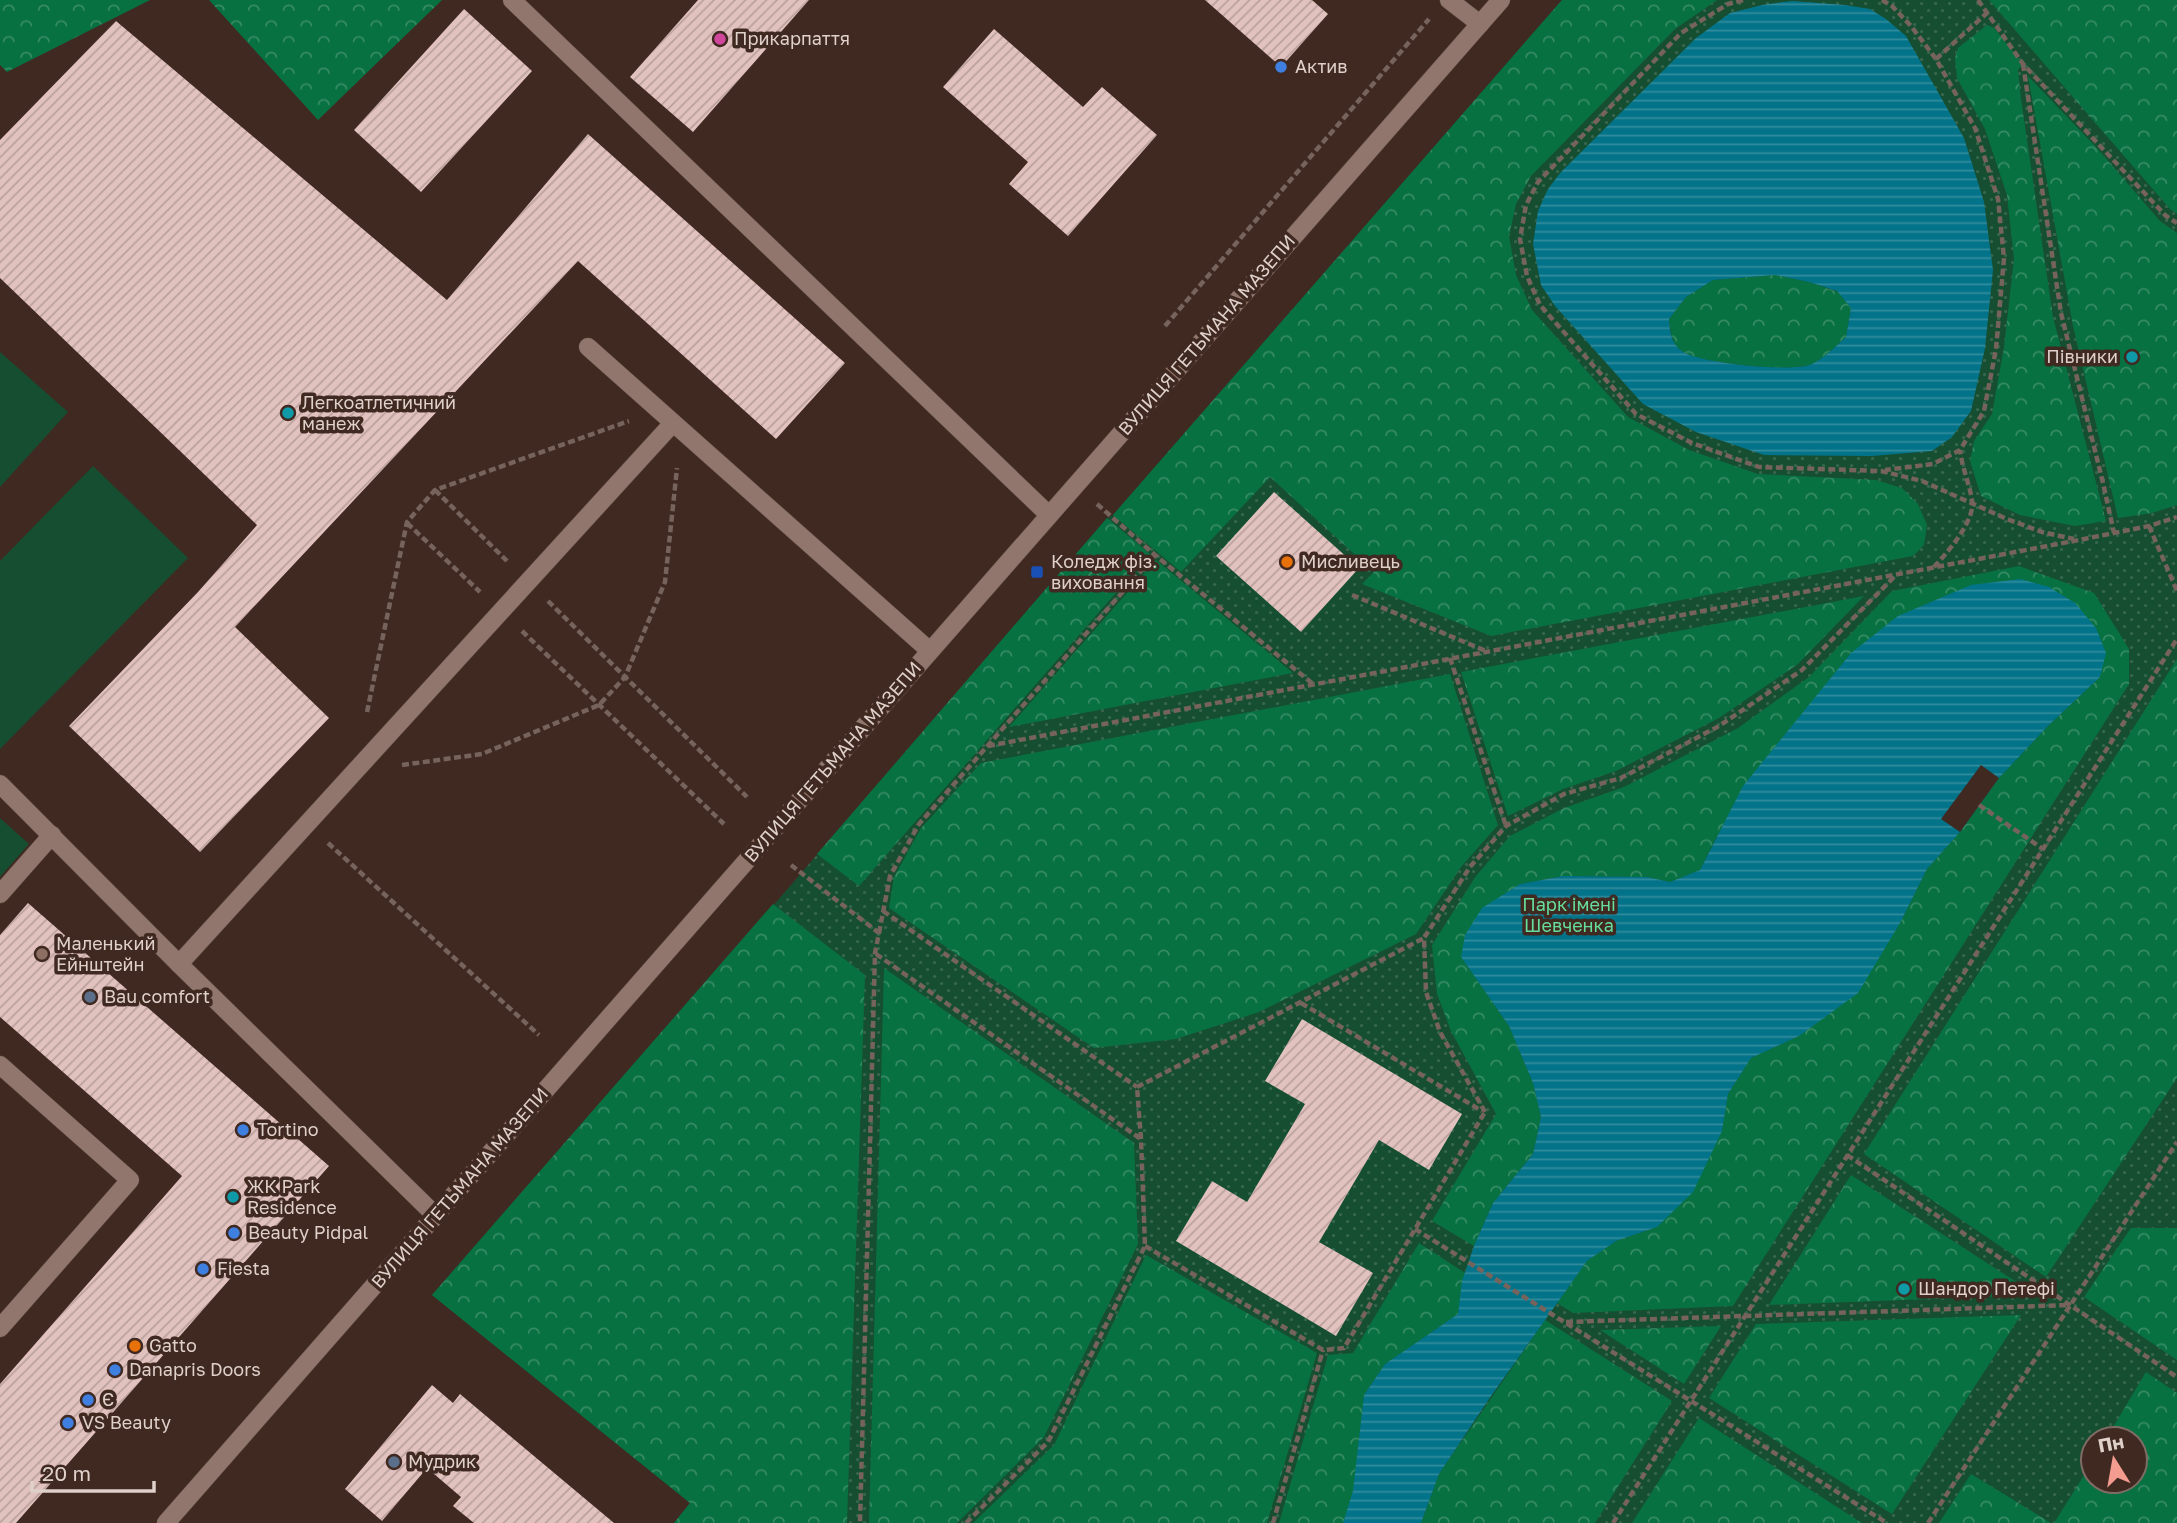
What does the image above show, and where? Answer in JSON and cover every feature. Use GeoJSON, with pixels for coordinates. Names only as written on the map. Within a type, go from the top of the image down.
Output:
{"type":"FeatureCollection","features":[{"type":"Feature","properties":{"kind":"main road"},"geometry":{"type":"LineString","coordinates":[[512,0],[1049,515]]}},
{"type":"Feature","properties":{"kind":"main road","name":"ВУЛИЦЯ ГЕТЬМАНА МАЗЕПИ"},"geometry":{"type":"LineString","coordinates":[[166,1523],[1501,0]]}},
{"type":"Feature","properties":{"kind":"main road"},"geometry":{"type":"LineString","coordinates":[[1443,5],[1480,24]]}},
{"type":"Feature","properties":{"kind":"main road"},"geometry":{"type":"LineString","coordinates":[[588,347],[930,652]]}},
{"type":"Feature","properties":{"kind":"main road"},"geometry":{"type":"LineString","coordinates":[[179,964],[528,582],[671,421]]}},
{"type":"Feature","properties":{"kind":"main road"},"geometry":{"type":"LineString","coordinates":[[0,784],[435,1216]]}},
{"type":"Feature","properties":{"kind":"main road"},"geometry":{"type":"LineString","coordinates":[[0,894],[52,835]]}},
{"type":"Feature","properties":{"kind":"main road"},"geometry":{"type":"LineString","coordinates":[[0,1066],[130,1180],[0,1328]]}},
{"type":"Feature","properties":{"kind":"path"},"geometry":{"type":"LineString","coordinates":[[1743,0],[1728,4],[1681,33],[1538,182],[1526,205],[1520,239],[1527,276],[1540,305],[1636,414],[1692,443],[1759,467],[1881,471],[1933,464],[1960,450],[1984,411],[1996,349],[2004,258],[1998,198],[1975,128],[1936,59],[1911,26],[1892,6],[1882,0]]}},
{"type":"Feature","properties":{"kind":"path"},"geometry":{"type":"LineString","coordinates":[[1978,0],[2023,64],[2166,216],[2177,223]]}},
{"type":"Feature","properties":{"kind":"path"},"geometry":{"type":"LineString","coordinates":[[1165,326],[1443,5]]}},
{"type":"Feature","properties":{"kind":"path"},"geometry":{"type":"LineString","coordinates":[[1936,59],[1988,12]]}},
{"type":"Feature","properties":{"kind":"path"},"geometry":{"type":"LineString","coordinates":[[2023,64],[2061,313],[2114,533]]}},
{"type":"Feature","properties":{"kind":"path"},"geometry":{"type":"LineString","coordinates":[[355,771],[482,754],[599,705],[625,677],[665,582],[671,421],[435,491],[407,522],[366,719]]}},
{"type":"Feature","properties":{"kind":"path"},"geometry":{"type":"LineString","coordinates":[[1934,568],[1959,538],[1973,503],[1960,450]]}},
{"type":"Feature","properties":{"kind":"path"},"geometry":{"type":"LineString","coordinates":[[1881,471],[1922,481],[2042,532],[2079,540]]}},
{"type":"Feature","properties":{"kind":"path"},"geometry":{"type":"LineString","coordinates":[[1075,485],[1155,555],[1313,684]]}},
{"type":"Feature","properties":{"kind":"path"},"geometry":{"type":"LineString","coordinates":[[435,491],[747,797]]}},
{"type":"Feature","properties":{"kind":"path"},"geometry":{"type":"LineString","coordinates":[[988,746],[1934,568],[2149,526],[2177,517]]}},
{"type":"Feature","properties":{"kind":"path"},"geometry":{"type":"LineString","coordinates":[[407,522],[724,824]]}},
{"type":"Feature","properties":{"kind":"path"},"geometry":{"type":"LineString","coordinates":[[2149,526],[2177,592]]}},
{"type":"Feature","properties":{"kind":"path"},"geometry":{"type":"LineString","coordinates":[[860,1523],[875,953],[890,876],[919,824],[1155,555]]}},
{"type":"Feature","properties":{"kind":"path"},"geometry":{"type":"LineString","coordinates":[[1137,1087],[1424,938],[1471,867],[1506,826],[1564,794],[1621,778],[1719,726],[1802,670],[1898,574]]}},
{"type":"Feature","properties":{"kind":"path"},"geometry":{"type":"LineString","coordinates":[[1352,594],[1487,652]]}},
{"type":"Feature","properties":{"kind":"path"},"geometry":{"type":"LineString","coordinates":[[1613,1523],[2177,639]]}},
{"type":"Feature","properties":{"kind":"path"},"geometry":{"type":"LineString","coordinates":[[1450,658],[1506,826]]}},
{"type":"Feature","properties":{"kind":"path"},"geometry":{"type":"LineString","coordinates":[[1979,805],[2043,849]]}},
{"type":"Feature","properties":{"kind":"path"},"geometry":{"type":"LineString","coordinates":[[307,824],[539,1035]]}},
{"type":"Feature","properties":{"kind":"path"},"geometry":{"type":"LineString","coordinates":[[791,865],[879,933]]}},
{"type":"Feature","properties":{"kind":"path"},"geometry":{"type":"LineString","coordinates":[[883,911],[1137,1087]]}},
{"type":"Feature","properties":{"kind":"path"},"geometry":{"type":"LineString","coordinates":[[1424,938],[1426,992],[1440,1032],[1485,1112]]}},
{"type":"Feature","properties":{"kind":"path"},"geometry":{"type":"LineString","coordinates":[[875,953],[1141,1139]]}},
{"type":"Feature","properties":{"kind":"path"},"geometry":{"type":"LineString","coordinates":[[1300,1002],[1485,1112]]}},
{"type":"Feature","properties":{"kind":"path"},"geometry":{"type":"LineString","coordinates":[[966,1523],[1048,1442],[1145,1246],[1137,1087]]}},
{"type":"Feature","properties":{"kind":"path"},"geometry":{"type":"LineString","coordinates":[[1145,1246],[1323,1350],[1344,1348],[1485,1112]]}},
{"type":"Feature","properties":{"kind":"path"},"geometry":{"type":"LineString","coordinates":[[1928,1523],[2177,1142]]}},
{"type":"Feature","properties":{"kind":"path"},"geometry":{"type":"LineString","coordinates":[[1847,1155],[2177,1377]]}},
{"type":"Feature","properties":{"kind":"path"},"geometry":{"type":"LineString","coordinates":[[1415,1229],[1887,1523]]}},
{"type":"Feature","properties":{"kind":"path"},"geometry":{"type":"LineString","coordinates":[[1565,1322],[2070,1305]]}},
{"type":"Feature","properties":{"kind":"path"},"geometry":{"type":"LineString","coordinates":[[1273,1523],[1323,1350]]}},
{"type":"Feature","properties":{"kind":"green space"},"geometry":{"type":"Polygon","coordinates":[[[0,0],[150,0],[7,72],[0,65],[0,0]]]}},
{"type":"Feature","properties":{"kind":"green space"},"geometry":{"type":"Polygon","coordinates":[[[209,0],[442,0],[318,120],[209,0]]]}},
{"type":"Feature","properties":{"kind":"green space","name":"Парк імені Шевченка"},"geometry":{"type":"Polygon","coordinates":[[[1562,0],[2177,0],[2177,1523],[674,1523],[690,1503],[432,1295],[1107,518],[1113,515],[1562,0]]]}},
{"type":"Feature","properties":{"kind":"green space"},"geometry":{"type":"Polygon","coordinates":[[[1562,0],[1717,0],[1675,29],[1531,176],[1516,204],[1509,236],[1516,275],[1532,310],[1628,417],[1689,450],[1758,474],[1876,480],[1902,488],[1918,504],[1927,525],[1924,545],[1913,556],[1491,636],[1362,584],[1374,572],[1270,477],[1181,572],[1113,515],[1562,0]]]}},
{"type":"Feature","properties":{"kind":"green space"},"geometry":{"type":"Polygon","coordinates":[[[1989,0],[2177,0],[2177,214],[2170,209],[1989,0]]]}},
{"type":"Feature","properties":{"kind":"green space"},"geometry":{"type":"Polygon","coordinates":[[[1987,25],[1994,28],[2023,64],[2018,70],[2021,99],[2053,317],[2106,521],[2075,526],[2020,515],[1981,496],[1970,461],[1974,441],[1992,414],[2004,347],[2014,259],[2007,195],[1985,129],[1957,78],[1955,58],[1958,48],[1987,25]]]}},
{"type":"Feature","properties":{"kind":"green space"},"geometry":{"type":"Polygon","coordinates":[[[2028,76],[2096,147],[2160,221],[2177,233],[2177,505],[2152,513],[2118,518],[2073,326],[2028,76]]]}},
{"type":"Feature","properties":{"kind":"green space"},"geometry":{"type":"Polygon","coordinates":[[[1775,275],[1838,292],[1851,308],[1846,337],[1821,359],[1802,367],[1747,366],[1693,356],[1676,345],[1669,319],[1686,297],[1713,280],[1775,275]]]}},
{"type":"Feature","properties":{"kind":"green space"},"geometry":{"type":"Polygon","coordinates":[[[0,352],[68,412],[0,487],[0,352]]]}},
{"type":"Feature","properties":{"kind":"green space"},"geometry":{"type":"Polygon","coordinates":[[[93,466],[188,558],[0,749],[0,561],[93,466]]]}},
{"type":"Feature","properties":{"kind":"green space"},"geometry":{"type":"Polygon","coordinates":[[[1107,518],[1150,554],[859,886],[817,854],[1107,518]]]}},
{"type":"Feature","properties":{"kind":"green space"},"geometry":{"type":"Polygon","coordinates":[[[1156,560],[1293,673],[1009,727],[1156,560]]]}},
{"type":"Feature","properties":{"kind":"green space"},"geometry":{"type":"Polygon","coordinates":[[[2019,566],[2094,593],[2129,649],[2129,684],[1733,1306],[1573,1313],[1557,1303],[1587,1261],[1616,1241],[1657,1227],[1722,1131],[1728,1094],[1751,1058],[1799,1036],[1900,923],[1927,869],[1960,832],[1999,778],[2048,726],[2100,677],[1851,653],[1800,718],[1716,838],[1700,870],[1670,882],[1647,877],[1563,876],[1520,884],[1461,957],[1509,1026],[1533,1083],[1541,1117],[1533,1154],[1493,1203],[1474,1246],[1432,1221],[1496,1114],[1451,1031],[1437,994],[1432,945],[1476,876],[1510,836],[1564,808],[1624,787],[1738,728],[1809,677],[1892,591],[2019,566]]]}},
{"type":"Feature","properties":{"kind":"green space"},"geometry":{"type":"Polygon","coordinates":[[[1864,596],[1798,664],[1719,718],[1616,771],[1563,789],[1508,816],[1461,672],[1864,596]]]}},
{"type":"Feature","properties":{"kind":"green space"},"geometry":{"type":"Polygon","coordinates":[[[2177,659],[2177,1078],[2046,1277],[1864,1154],[2177,659]]]}},
{"type":"Feature","properties":{"kind":"green space"},"geometry":{"type":"Polygon","coordinates":[[[1450,674],[1498,825],[1461,867],[1416,934],[1259,1012],[1176,1039],[1094,1048],[889,908],[894,877],[921,828],[981,763],[1450,674]]]}},
{"type":"Feature","properties":{"kind":"green space"},"geometry":{"type":"Polygon","coordinates":[[[0,818],[29,844],[0,877],[0,818]]]}},
{"type":"Feature","properties":{"kind":"green space"},"geometry":{"type":"Polygon","coordinates":[[[773,904],[865,975],[847,1523],[674,1523],[690,1503],[432,1295],[773,904]]]}},
{"type":"Feature","properties":{"kind":"green space"},"geometry":{"type":"Polygon","coordinates":[[[884,968],[1134,1143],[1138,1244],[1044,1437],[957,1523],[869,1523],[884,968]]]}},
{"type":"Feature","properties":{"kind":"green space"},"geometry":{"type":"Polygon","coordinates":[[[1851,1175],[2035,1294],[2035,1295],[1769,1305],[1851,1175]]]}},
{"type":"Feature","properties":{"kind":"green space"},"geometry":{"type":"Polygon","coordinates":[[[2131,1228],[2177,1228],[2177,1360],[2084,1297],[2131,1228]]]}},
{"type":"Feature","properties":{"kind":"green space"},"geometry":{"type":"Polygon","coordinates":[[[1419,1243],[1465,1273],[1458,1314],[1385,1364],[1364,1395],[1354,1491],[1343,1523],[1279,1523],[1328,1355],[1353,1353],[1419,1243]]]}},
{"type":"Feature","properties":{"kind":"green space"},"geometry":{"type":"Polygon","coordinates":[[[1146,1255],[1317,1353],[1267,1523],[973,1523],[1054,1445],[1146,1255]]]}},
{"type":"Feature","properties":{"kind":"green space"},"geometry":{"type":"Polygon","coordinates":[[[2021,1315],[1892,1514],[1709,1398],[1756,1324],[2021,1315]]]}},
{"type":"Feature","properties":{"kind":"green space"},"geometry":{"type":"Polygon","coordinates":[[[1545,1320],[1672,1401],[1595,1523],[1421,1523],[1439,1474],[1545,1320]]]}},
{"type":"Feature","properties":{"kind":"green space"},"geometry":{"type":"Polygon","coordinates":[[[1721,1326],[1684,1384],[1600,1330],[1721,1326]]]}},
{"type":"Feature","properties":{"kind":"green space"},"geometry":{"type":"Polygon","coordinates":[[[2146,1372],[2177,1393],[2177,1523],[2054,1523],[2079,1483],[2079,1495],[2149,1495],[2149,1425],[2114,1425],[2146,1372]]]}},
{"type":"Feature","properties":{"kind":"green space"},"geometry":{"type":"Polygon","coordinates":[[[1699,1418],[1862,1523],[1632,1523],[1699,1418]]]}},
{"type":"Feature","properties":{"kind":"green space"},"geometry":{"type":"Polygon","coordinates":[[[1971,1474],[2051,1523],[1939,1523],[1971,1474]]]}},
{"type":"Feature","properties":{"kind":"water"},"geometry":{"type":"Polygon","coordinates":[[[1792,1],[1845,5],[1870,9],[1886,19],[1906,36],[1964,138],[1984,202],[1993,270],[1985,348],[1971,411],[1952,437],[1932,451],[1872,456],[1764,455],[1696,432],[1643,404],[1555,306],[1541,285],[1533,244],[1538,211],[1548,189],[1561,172],[1696,38],[1730,13],[1792,1]],[[1775,275],[1713,280],[1686,297],[1669,319],[1674,341],[1683,352],[1708,360],[1768,367],[1802,367],[1812,364],[1846,337],[1851,308],[1837,291],[1775,275]]]}},
{"type":"Feature","properties":{"kind":"water"},"geometry":{"type":"Polygon","coordinates":[[[2020,579],[2049,587],[2075,603],[2096,628],[2106,653],[2100,677],[2048,726],[1999,778],[1960,832],[1927,869],[1900,923],[1858,993],[1799,1036],[1751,1058],[1728,1094],[1722,1131],[1693,1192],[1657,1227],[1616,1241],[1587,1261],[1439,1474],[1421,1523],[1343,1523],[1353,1491],[1364,1395],[1385,1364],[1458,1314],[1462,1281],[1493,1203],[1533,1154],[1541,1117],[1533,1083],[1509,1026],[1461,957],[1465,935],[1482,908],[1520,884],[1563,876],[1647,877],[1670,882],[1700,870],[1743,786],[1851,653],[1898,616],[1971,585],[2020,579]]]}},
{"type":"Feature","properties":{"kind":"pier"},"geometry":{"type":"Polygon","coordinates":[[[1981,765],[1999,778],[1960,832],[1941,819],[1981,765]]]}},
{"type":"Feature","properties":{"kind":"building","name":"Прикарпаття"},"geometry":{"type":"Polygon","coordinates":[[[698,0],[809,0],[693,132],[630,77],[698,0]]]}},
{"type":"Feature","properties":{"kind":"building"},"geometry":{"type":"Polygon","coordinates":[[[1205,0],[1312,0],[1328,14],[1281,67],[1205,0]]]}},
{"type":"Feature","properties":{"kind":"building"},"geometry":{"type":"Polygon","coordinates":[[[464,9],[532,71],[421,192],[354,130],[464,9]]]}},
{"type":"Feature","properties":{"kind":"building","name":"Легкоатлетичний манеж"},"geometry":{"type":"Polygon","coordinates":[[[116,21],[447,300],[588,134],[845,363],[776,439],[578,261],[235,627],[329,718],[200,852],[69,726],[198,592],[257,525],[0,278],[0,140],[116,21]]]}},
{"type":"Feature","properties":{"kind":"building"},"geometry":{"type":"Polygon","coordinates":[[[994,29],[1083,107],[1102,87],[1157,135],[1068,236],[1009,184],[1028,162],[943,87],[994,29]]]}},
{"type":"Feature","properties":{"kind":"building","name":"Мисливець"},"geometry":{"type":"Polygon","coordinates":[[[1274,492],[1359,568],[1301,632],[1216,556],[1274,492]]]}},
{"type":"Feature","properties":{"kind":"building","name":"ЖК Park Residence"},"geometry":{"type":"Polygon","coordinates":[[[28,903],[329,1166],[16,1523],[0,1523],[0,1384],[182,1176],[0,1017],[0,935],[28,903]]]}},
{"type":"Feature","properties":{"kind":"building"},"geometry":{"type":"Polygon","coordinates":[[[1302,1019],[1462,1114],[1429,1170],[1379,1140],[1319,1242],[1373,1273],[1336,1336],[1176,1241],[1212,1181],[1247,1202],[1305,1104],[1265,1081],[1302,1019]]]}},
{"type":"Feature","properties":{"kind":"building"},"geometry":{"type":"Polygon","coordinates":[[[432,1385],[453,1403],[460,1394],[614,1523],[474,1523],[453,1506],[461,1497],[427,1468],[382,1521],[345,1489],[432,1385]]]}},
{"type":"Feature","properties":{"kind":"place","name":"Прикарпаття"},"geometry":{"type":"Point","coordinates":[720,39]}},
{"type":"Feature","properties":{"kind":"place","name":"Актив"},"geometry":{"type":"Point","coordinates":[1281,67]}},
{"type":"Feature","properties":{"kind":"place","name":"Півники"},"geometry":{"type":"Point","coordinates":[2132,357]}},
{"type":"Feature","properties":{"kind":"place","name":"Легкоатлетичний манеж"},"geometry":{"type":"Point","coordinates":[288,413]}},
{"type":"Feature","properties":{"kind":"place","name":"Мисливець"},"geometry":{"type":"Point","coordinates":[1287,562]}},
{"type":"Feature","properties":{"kind":"place","name":"Коледж фіз. виховання"},"geometry":{"type":"Point","coordinates":[1037,572]}},
{"type":"Feature","properties":{"kind":"place","name":"Маленький Ейнштейн"},"geometry":{"type":"Point","coordinates":[42,954]}},
{"type":"Feature","properties":{"kind":"place","name":"Bau comfort"},"geometry":{"type":"Point","coordinates":[90,997]}},
{"type":"Feature","properties":{"kind":"place","name":"Tortino"},"geometry":{"type":"Point","coordinates":[243,1130]}},
{"type":"Feature","properties":{"kind":"place","name":"ЖК Park Residence"},"geometry":{"type":"Point","coordinates":[233,1197]}},
{"type":"Feature","properties":{"kind":"place","name":"Beauty Pidpal"},"geometry":{"type":"Point","coordinates":[234,1233]}},
{"type":"Feature","properties":{"kind":"place","name":"Fiesta"},"geometry":{"type":"Point","coordinates":[203,1269]}},
{"type":"Feature","properties":{"kind":"place","name":"Шандор Петефі"},"geometry":{"type":"Point","coordinates":[1904,1289]}},
{"type":"Feature","properties":{"kind":"place","name":"Gatto"},"geometry":{"type":"Point","coordinates":[135,1346]}},
{"type":"Feature","properties":{"kind":"place","name":"Danapris Doors"},"geometry":{"type":"Point","coordinates":[115,1370]}},
{"type":"Feature","properties":{"kind":"place","name":"Є"},"geometry":{"type":"Point","coordinates":[88,1400]}},
{"type":"Feature","properties":{"kind":"place","name":"VS Beauty"},"geometry":{"type":"Point","coordinates":[68,1423]}},
{"type":"Feature","properties":{"kind":"place","name":"Мудрик"},"geometry":{"type":"Point","coordinates":[394,1462]}}]}
